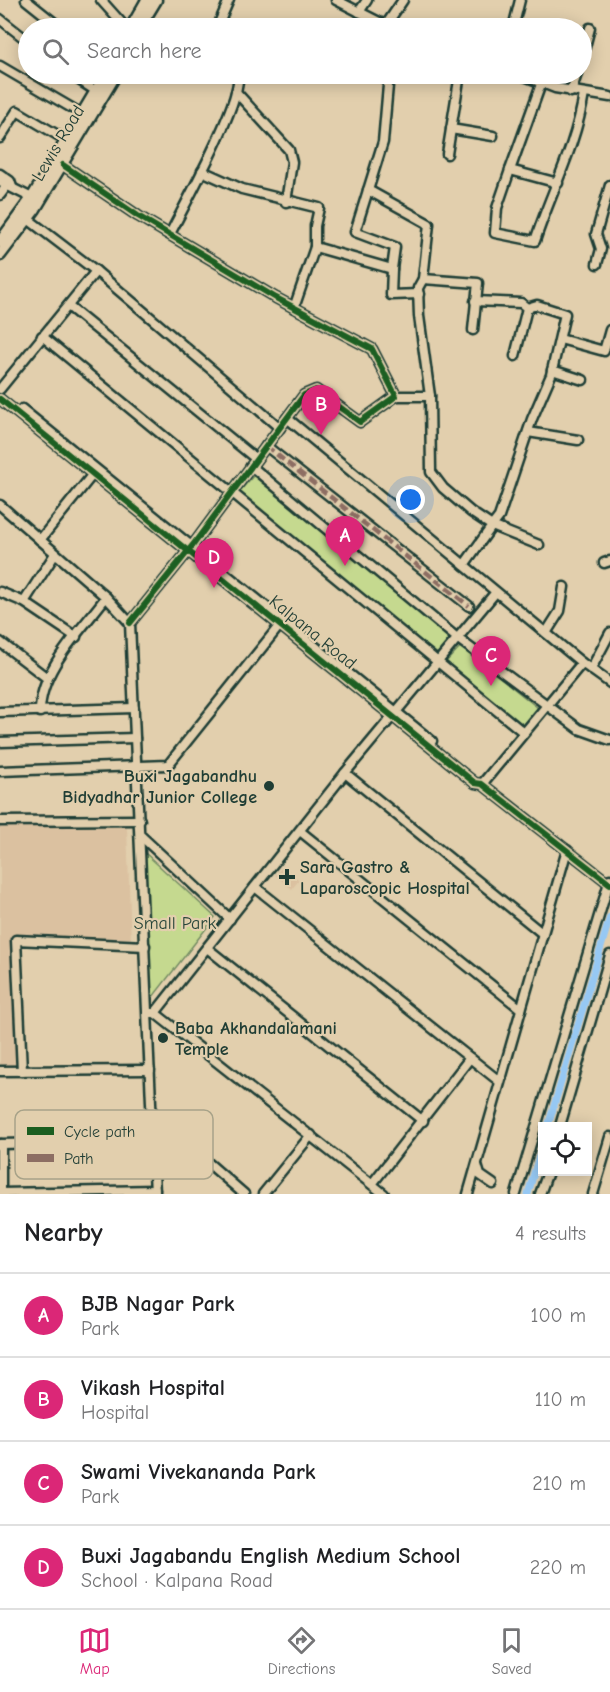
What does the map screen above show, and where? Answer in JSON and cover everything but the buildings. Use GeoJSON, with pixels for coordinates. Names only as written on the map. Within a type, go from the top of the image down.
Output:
{"type":"FeatureCollection","features":[{"type":"Feature","properties":{"kind":"main road"},"geometry":{"type":"LineString","coordinates":[[143,18],[147,0]]}},
{"type":"Feature","properties":{"kind":"main road"},"geometry":{"type":"LineString","coordinates":[[140,18],[156,0]]}},
{"type":"Feature","properties":{"kind":"main road","name":"Lewis Road"},"geometry":{"type":"LineString","coordinates":[[0,242],[32,198],[101,84]]}},
{"type":"Feature","properties":{"kind":"main road","name":"Lewis Road"},"geometry":{"type":"LineString","coordinates":[[0,255],[28,219],[63,165],[103,84]]}},
{"type":"Feature","properties":{"kind":"street"},"geometry":{"type":"LineString","coordinates":[[26,0],[48,18]]}},
{"type":"Feature","properties":{"kind":"street"},"geometry":{"type":"LineString","coordinates":[[101,0],[117,18]]}},
{"type":"Feature","properties":{"kind":"street"},"geometry":{"type":"LineString","coordinates":[[221,18],[229,0]]}},
{"type":"Feature","properties":{"kind":"street"},"geometry":{"type":"LineString","coordinates":[[336,0],[371,18]]}},
{"type":"Feature","properties":{"kind":"street"},"geometry":{"type":"LineString","coordinates":[[359,12],[367,0]]}},
{"type":"Feature","properties":{"kind":"street"},"geometry":{"type":"LineString","coordinates":[[393,18],[403,0]]}},
{"type":"Feature","properties":{"kind":"street"},"geometry":{"type":"LineString","coordinates":[[516,18],[520,0]]}},
{"type":"Feature","properties":{"kind":"street"},"geometry":{"type":"LineString","coordinates":[[0,19],[18,33]]}},
{"type":"Feature","properties":{"kind":"street"},"geometry":{"type":"LineString","coordinates":[[0,66],[18,77]]}},
{"type":"Feature","properties":{"kind":"street"},"geometry":{"type":"LineString","coordinates":[[31,84],[82,114]]}},
{"type":"Feature","properties":{"kind":"street"},"geometry":{"type":"LineString","coordinates":[[85,84],[96,91]]}},
{"type":"Feature","properties":{"kind":"street"},"geometry":{"type":"LineString","coordinates":[[170,234],[202,171],[236,92],[237,84]]}},
{"type":"Feature","properties":{"kind":"street"},"geometry":{"type":"LineString","coordinates":[[388,84],[383,141],[355,232],[395,247],[391,295],[418,294]]}},
{"type":"Feature","properties":{"kind":"street"},"geometry":{"type":"LineString","coordinates":[[447,154],[458,84]]}},
{"type":"Feature","properties":{"kind":"street"},"geometry":{"type":"LineString","coordinates":[[536,84],[497,208],[495,233],[535,241],[580,119],[584,94]]}},
{"type":"Feature","properties":{"kind":"street"},"geometry":{"type":"LineString","coordinates":[[550,84],[571,92],[610,97]]}},
{"type":"Feature","properties":{"kind":"street"},"geometry":{"type":"LineString","coordinates":[[571,92],[574,84]]}},
{"type":"Feature","properties":{"kind":"street"},"geometry":{"type":"LineString","coordinates":[[236,92],[289,150],[292,162],[286,202]]}},
{"type":"Feature","properties":{"kind":"street"},"geometry":{"type":"LineString","coordinates":[[0,138],[17,111],[66,140]]}},
{"type":"Feature","properties":{"kind":"street"},"geometry":{"type":"LineString","coordinates":[[451,129],[493,136]]}},
{"type":"Feature","properties":{"kind":"street"},"geometry":{"type":"LineString","coordinates":[[63,165],[116,202],[294,308],[372,349],[396,396]]}},
{"type":"Feature","properties":{"kind":"street"},"geometry":{"type":"LineString","coordinates":[[510,170],[558,183]]}},
{"type":"Feature","properties":{"kind":"street"},"geometry":{"type":"LineString","coordinates":[[202,171],[242,189],[286,202],[319,208],[315,226],[315,248],[294,308]]}},
{"type":"Feature","properties":{"kind":"street"},"geometry":{"type":"LineString","coordinates":[[0,174],[10,181],[0,195]]}},
{"type":"Feature","properties":{"kind":"street"},"geometry":{"type":"LineString","coordinates":[[6,185],[32,198]]}},
{"type":"Feature","properties":{"kind":"street"},"geometry":{"type":"LineString","coordinates":[[597,264],[601,249],[596,234],[610,185]]}},
{"type":"Feature","properties":{"kind":"street"},"geometry":{"type":"LineString","coordinates":[[368,190],[429,224],[423,279],[419,283],[418,294],[430,396],[431,472],[443,488],[492,526],[539,545]]}},
{"type":"Feature","properties":{"kind":"street"},"geometry":{"type":"LineString","coordinates":[[28,219],[96,271],[280,428]]}},
{"type":"Feature","properties":{"kind":"street"},"geometry":{"type":"LineString","coordinates":[[315,248],[392,269]]}},
{"type":"Feature","properties":{"kind":"street"},"geometry":{"type":"LineString","coordinates":[[0,390],[96,271]]}},
{"type":"Feature","properties":{"kind":"street"},"geometry":{"type":"LineString","coordinates":[[423,279],[473,280],[478,286],[472,330]]}},
{"type":"Feature","properties":{"kind":"street"},"geometry":{"type":"LineString","coordinates":[[475,301],[521,303],[527,308]]}},
{"type":"Feature","properties":{"kind":"street"},"geometry":{"type":"LineString","coordinates":[[464,565],[499,517],[561,339],[565,314],[537,305],[527,308]]}},
{"type":"Feature","properties":{"kind":"street"},"geometry":{"type":"LineString","coordinates":[[68,306],[457,638],[579,729],[610,740]]}},
{"type":"Feature","properties":{"kind":"street"},"geometry":{"type":"LineString","coordinates":[[515,356],[527,308]]}},
{"type":"Feature","properties":{"kind":"street"},"geometry":{"type":"LineString","coordinates":[[561,339],[607,352],[610,330]]}},
{"type":"Feature","properties":{"kind":"street"},"geometry":{"type":"LineString","coordinates":[[42,336],[523,732]]}},
{"type":"Feature","properties":{"kind":"street"},"geometry":{"type":"LineString","coordinates":[[552,370],[583,380]]}},
{"type":"Feature","properties":{"kind":"street","name":"Kalpana Road"},"geometry":{"type":"LineString","coordinates":[[0,390],[476,783],[482,784],[610,882]]}},
{"type":"Feature","properties":{"kind":"street"},"geometry":{"type":"LineString","coordinates":[[130,623],[191,548],[304,395],[316,390],[360,422],[396,396],[430,396]]}},
{"type":"Feature","properties":{"kind":"street","name":"Kalpana Road"},"geometry":{"type":"LineString","coordinates":[[0,399],[93,474],[191,548],[280,625],[395,714]]}},
{"type":"Feature","properties":{"kind":"street"},"geometry":{"type":"LineString","coordinates":[[287,418],[582,663],[610,683]]}},
{"type":"Feature","properties":{"kind":"street"},"geometry":{"type":"LineString","coordinates":[[528,432],[578,440]]}},
{"type":"Feature","properties":{"kind":"street"},"geometry":{"type":"LineString","coordinates":[[266,446],[470,606]]}},
{"type":"Feature","properties":{"kind":"street"},"geometry":{"type":"LineString","coordinates":[[40,540],[93,474]]}},
{"type":"Feature","properties":{"kind":"street"},"geometry":{"type":"LineString","coordinates":[[0,505],[106,597],[130,623],[145,946],[151,1013],[152,1110]]}},
{"type":"Feature","properties":{"kind":"street"},"geometry":{"type":"LineString","coordinates":[[24,602],[56,554]]}},
{"type":"Feature","properties":{"kind":"street"},"geometry":{"type":"LineString","coordinates":[[546,633],[560,611],[564,587]]}},
{"type":"Feature","properties":{"kind":"street"},"geometry":{"type":"LineString","coordinates":[[0,592],[24,602],[76,637]]}},
{"type":"Feature","properties":{"kind":"street"},"geometry":{"type":"LineString","coordinates":[[151,1013],[207,948],[345,773],[496,592]]}},
{"type":"Feature","properties":{"kind":"street"},"geometry":{"type":"LineString","coordinates":[[40,712],[40,696],[47,678],[106,597]]}},
{"type":"Feature","properties":{"kind":"street"},"geometry":{"type":"LineString","coordinates":[[0,771],[136,768],[168,765],[280,625]]}},
{"type":"Feature","properties":{"kind":"street"},"geometry":{"type":"LineString","coordinates":[[591,669],[610,633]]}},
{"type":"Feature","properties":{"kind":"street"},"geometry":{"type":"LineString","coordinates":[[0,642],[47,678]]}},
{"type":"Feature","properties":{"kind":"street"},"geometry":{"type":"LineString","coordinates":[[482,784],[582,663]]}},
{"type":"Feature","properties":{"kind":"street"},"geometry":{"type":"LineString","coordinates":[[0,712],[134,708]]}},
{"type":"Feature","properties":{"kind":"street"},"geometry":{"type":"LineString","coordinates":[[0,742],[135,738]]}},
{"type":"Feature","properties":{"kind":"street"},"geometry":{"type":"LineString","coordinates":[[345,773],[543,934]]}},
{"type":"Feature","properties":{"kind":"street"},"geometry":{"type":"LineString","coordinates":[[0,821],[140,820]]}},
{"type":"Feature","properties":{"kind":"street"},"geometry":{"type":"LineString","coordinates":[[300,831],[410,917],[521,1009]]}},
{"type":"Feature","properties":{"kind":"street"},"geometry":{"type":"LineString","coordinates":[[141,836],[230,919]]}},
{"type":"Feature","properties":{"kind":"street"},"geometry":{"type":"LineString","coordinates":[[468,1194],[567,850]]}},
{"type":"Feature","properties":{"kind":"street"},"geometry":{"type":"LineString","coordinates":[[516,1194],[610,882]]}},
{"type":"Feature","properties":{"kind":"street"},"geometry":{"type":"LineString","coordinates":[[255,886],[499,1081]]}},
{"type":"Feature","properties":{"kind":"street"},"geometry":{"type":"LineString","coordinates":[[22,1071],[16,940],[145,946]]}},
{"type":"Feature","properties":{"kind":"street"},"geometry":{"type":"LineString","coordinates":[[207,948],[423,1121]]}},
{"type":"Feature","properties":{"kind":"street"},"geometry":{"type":"LineString","coordinates":[[561,1122],[610,955]]}},
{"type":"Feature","properties":{"kind":"street"},"geometry":{"type":"LineString","coordinates":[[151,1013],[311,1135],[384,1194]]}},
{"type":"Feature","properties":{"kind":"street"},"geometry":{"type":"LineString","coordinates":[[372,1184],[470,1058]]}},
{"type":"Feature","properties":{"kind":"street"},"geometry":{"type":"LineString","coordinates":[[0,1071],[150,1071]]}},
{"type":"Feature","properties":{"kind":"street"},"geometry":{"type":"LineString","coordinates":[[263,1194],[311,1135]]}},
{"type":"Feature","properties":{"kind":"street"},"geometry":{"type":"LineString","coordinates":[[596,1192],[610,1137]]}},
{"type":"Feature","properties":{"kind":"street"},"geometry":{"type":"LineString","coordinates":[[1,1144],[1,1193],[155,1192]]}},
{"type":"Feature","properties":{"kind":"street"},"geometry":{"type":"LineString","coordinates":[[477,1162],[477,1172],[493,1184]]}},
{"type":"Feature","properties":{"kind":"street"},"geometry":{"type":"LineString","coordinates":[[213,1167],[244,1194]]}},
{"type":"Feature","properties":{"kind":"street"},"geometry":{"type":"LineString","coordinates":[[540,1194],[547,1176]]}},
{"type":"Feature","properties":{"kind":"shaded area"},"geometry":{"type":"Polygon","coordinates":[[[0,827],[127,827],[131,943],[10,939],[18,1065],[0,1065],[0,827]]]}},
{"type":"Feature","properties":{"kind":"shaded area","name":"Sara Gastro & Laparoscopic Hospital"},"geometry":{"type":"Polygon","coordinates":[[[283,866],[299,880],[292,889],[275,875],[283,866]]]}},
{"type":"Feature","properties":{"kind":"green space"},"geometry":{"type":"Polygon","coordinates":[[[254,475],[453,639],[438,657],[238,493],[254,475]]]}},
{"type":"Feature","properties":{"kind":"green space"},"geometry":{"type":"Polygon","coordinates":[[[461,646],[538,708],[523,727],[445,663],[461,646]]]}},
{"type":"Feature","properties":{"kind":"green space","name":"Small Park"},"geometry":{"type":"Polygon","coordinates":[[[144,852],[215,917],[149,1002],[144,852]]]}},
{"type":"Feature","properties":{"kind":"waterway"},"geometry":{"type":"LineString","coordinates":[[549,1122],[610,917]]}},
{"type":"Feature","properties":{"kind":"waterway"},"geometry":{"type":"LineString","coordinates":[[528,1194],[538,1159]]}},
{"type":"Feature","properties":{"kind":"marked path"},"geometry":{"type":"LineString","coordinates":[[266,446],[469,606]]}},
{"type":"Feature","properties":{"kind":"cycle path"},"geometry":{"type":"LineString","coordinates":[[63,165],[138,216],[276,298],[372,349],[396,396],[360,422],[316,390],[304,395],[193,545],[130,623]]}},
{"type":"Feature","properties":{"kind":"cycle path"},"geometry":{"type":"LineString","coordinates":[[0,399],[475,783],[482,784],[610,884]]}},
{"type":"Feature","properties":{"kind":"place","name":"Vikash Hospital"},"geometry":{"type":"Point","coordinates":[321,435]}},
{"type":"Feature","properties":{"kind":"place","name":"BJB Nagar Park"},"geometry":{"type":"Point","coordinates":[345,566]}},
{"type":"Feature","properties":{"kind":"place","name":"Buxi Jagabandu English Medium School"},"geometry":{"type":"Point","coordinates":[214,588]}},
{"type":"Feature","properties":{"kind":"place","name":"Swami Vivekananda Park"},"geometry":{"type":"Point","coordinates":[491,686]}},
{"type":"Feature","properties":{"kind":"place","name":"Buxi Jagabandhu Bidyadhar Junior College"},"geometry":{"type":"Point","coordinates":[269,786]}},
{"type":"Feature","properties":{"kind":"place","name":"Sara Gastro & Laparoscopic Hospital"},"geometry":{"type":"Point","coordinates":[287,877]}},
{"type":"Feature","properties":{"kind":"place","name":"Baba Akhandalamani Temple"},"geometry":{"type":"Point","coordinates":[163,1038]}}]}
